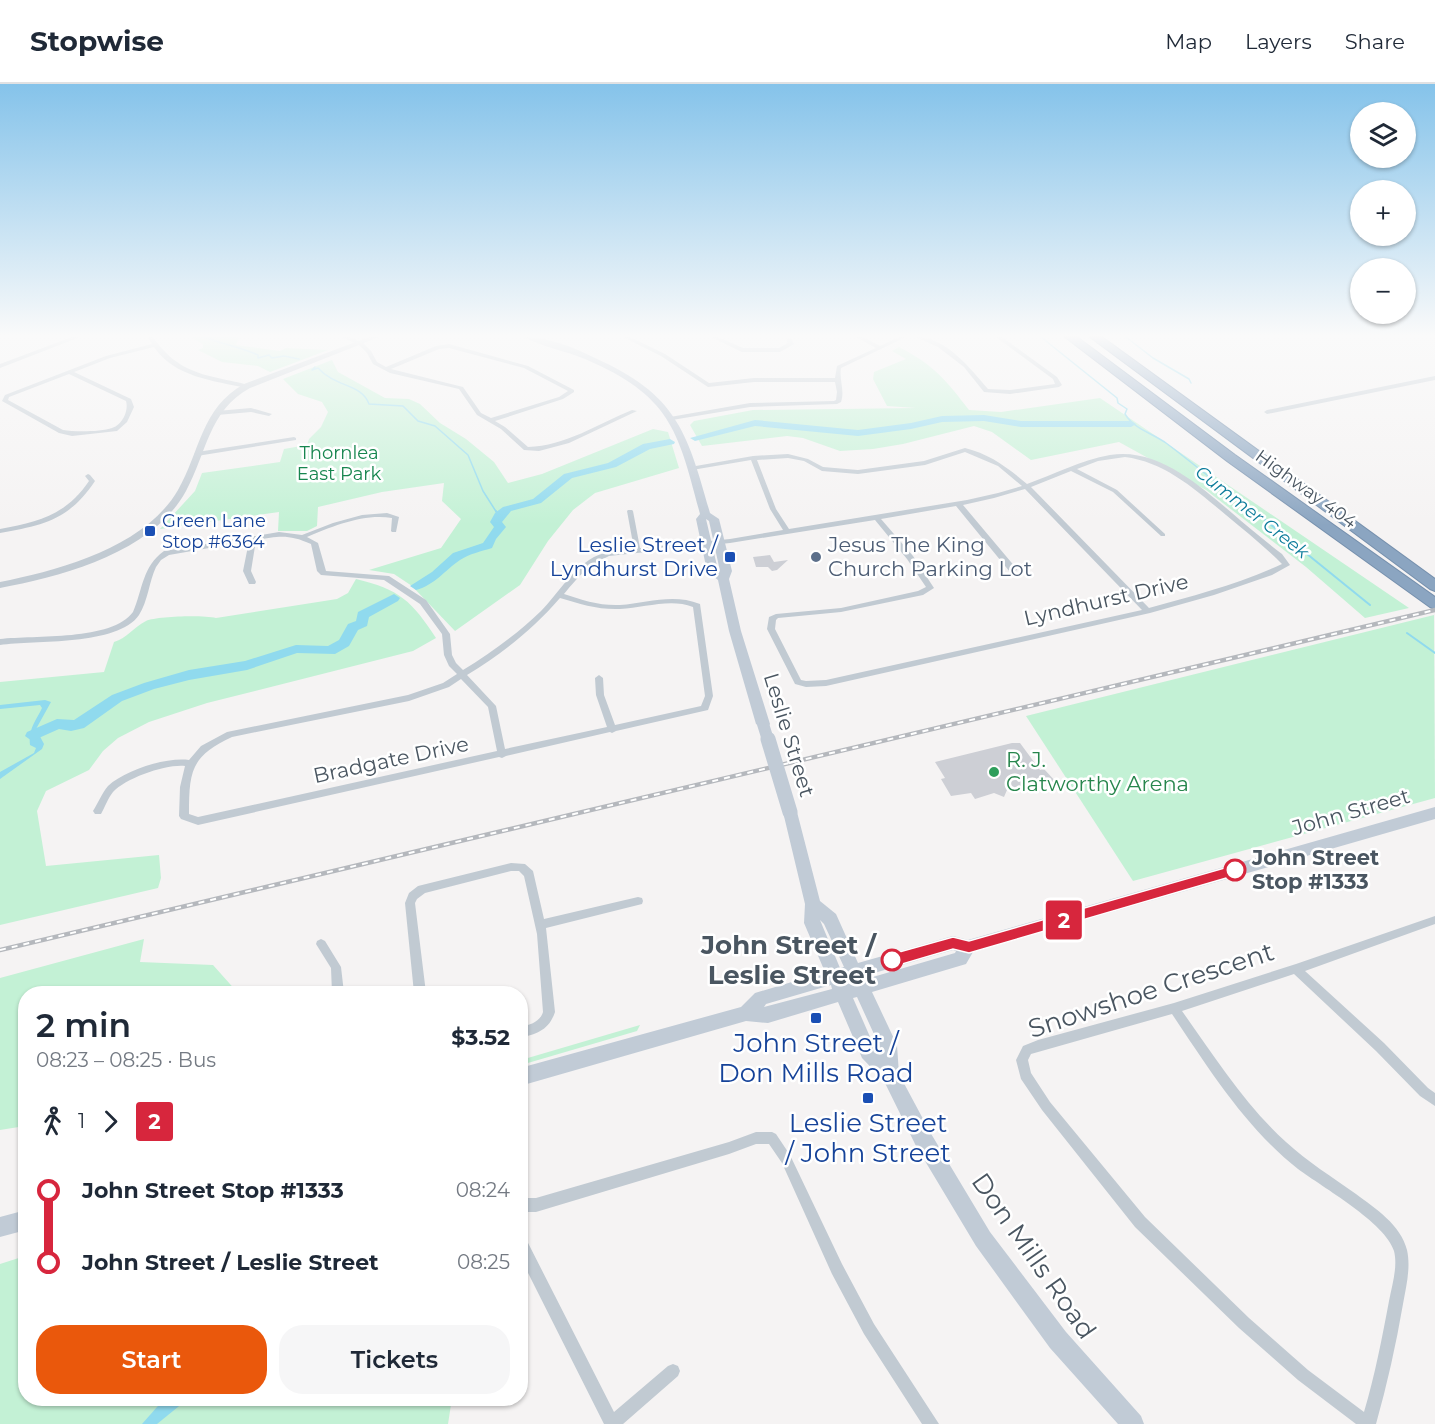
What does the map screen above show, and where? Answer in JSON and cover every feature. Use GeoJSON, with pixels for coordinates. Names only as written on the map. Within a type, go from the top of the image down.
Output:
{"type":"FeatureCollection","features":[{"type":"Feature","properties":{"kind":"highway","name":"Highway 404"},"geometry":{"type":"LineString","coordinates":[[1153,400],[1435,604]]}},
{"type":"Feature","properties":{"kind":"highway","name":"Highway 404"},"geometry":{"type":"LineString","coordinates":[[1180,400],[1435,586]]}},
{"type":"Feature","properties":{"kind":"main road","name":"Leslie Street"},"geometry":{"type":"LineString","coordinates":[[654,400],[672,418],[680,433],[705,514],[714,519],[726,571],[723,579],[735,631],[790,812],[813,904],[812,923],[839,985]]}},
{"type":"Feature","properties":{"kind":"main road","name":"Leslie Street"},"geometry":{"type":"LineString","coordinates":[[705,514],[701,519],[713,571],[723,579]]}},
{"type":"Feature","properties":{"kind":"main road","name":"John Street"},"geometry":{"type":"LineString","coordinates":[[528,1075],[746,1013],[768,1015],[858,979],[960,959],[969,947],[1435,813]]}},
{"type":"Feature","properties":{"kind":"main road","name":"Leslie Street"},"geometry":{"type":"LineString","coordinates":[[813,904],[830,919],[858,979]]}},
{"type":"Feature","properties":{"kind":"main road","name":"Don Mills Road"},"geometry":{"type":"LineString","coordinates":[[858,979],[888,1045],[890,1075]]}},
{"type":"Feature","properties":{"kind":"main road","name":"Don Mills Road"},"geometry":{"type":"LineString","coordinates":[[839,985],[868,1052],[890,1075],[923,1139],[983,1239],[1058,1340],[1133,1424]]}},
{"type":"Feature","properties":{"kind":"main road"},"geometry":{"type":"LineString","coordinates":[[0,1227],[18,1222]]}},
{"type":"Feature","properties":{"kind":"street"},"geometry":{"type":"LineString","coordinates":[[6,400],[66,434],[103,432],[118,428],[125,422],[131,407],[128,400]]}},
{"type":"Feature","properties":{"kind":"street"},"geometry":{"type":"LineString","coordinates":[[0,585],[49,575],[91,560],[135,537],[166,514],[182,492],[197,453],[222,404],[228,400]]}},
{"type":"Feature","properties":{"kind":"street"},"geometry":{"type":"LineString","coordinates":[[470,400],[479,414],[509,433],[522,447],[532,450],[578,437],[634,411]]}},
{"type":"Feature","properties":{"kind":"street"},"geometry":{"type":"LineString","coordinates":[[491,420],[556,400]]}},
{"type":"Feature","properties":{"kind":"street"},"geometry":{"type":"LineString","coordinates":[[672,418],[750,405],[831,404],[839,400]]}},
{"type":"Feature","properties":{"kind":"street"},"geometry":{"type":"LineString","coordinates":[[1267,412],[1329,400]]}},
{"type":"Feature","properties":{"kind":"street"},"geometry":{"type":"LineString","coordinates":[[217,413],[251,410],[269,414]]}},
{"type":"Feature","properties":{"kind":"street"},"geometry":{"type":"LineString","coordinates":[[197,453],[294,439]]}},
{"type":"Feature","properties":{"kind":"street"},"geometry":{"type":"LineString","coordinates":[[692,468],[753,458],[788,456],[806,460],[822,470],[858,472],[925,463],[965,450],[1000,465],[1027,487],[1147,610]]}},
{"type":"Feature","properties":{"kind":"street","name":"Lyndhurst Drive"},"geometry":{"type":"LineString","coordinates":[[462,675],[498,652],[592,561],[608,554],[637,549],[719,542],[878,519],[992,498],[1027,487],[1071,468],[1103,459],[1140,457],[1185,479],[1286,565],[1211,593],[1147,610],[826,683],[798,682],[771,629],[772,619],[776,616],[841,610],[920,593],[930,588],[910,558],[878,519]]}},
{"type":"Feature","properties":{"kind":"street"},"geometry":{"type":"LineString","coordinates":[[753,458],[773,509],[787,532]]}},
{"type":"Feature","properties":{"kind":"street"},"geometry":{"type":"LineString","coordinates":[[1071,468],[1115,491],[1163,535]]}},
{"type":"Feature","properties":{"kind":"street"},"geometry":{"type":"LineString","coordinates":[[0,531],[35,524],[67,510],[84,496],[92,481],[88,476]]}},
{"type":"Feature","properties":{"kind":"street"},"geometry":{"type":"LineString","coordinates":[[958,504],[1013,570]]}},
{"type":"Feature","properties":{"kind":"street"},"geometry":{"type":"LineString","coordinates":[[630,511],[637,549]]}},
{"type":"Feature","properties":{"kind":"street"},"geometry":{"type":"LineString","coordinates":[[302,537],[322,528],[383,514],[396,517],[394,531]]}},
{"type":"Feature","properties":{"kind":"street"},"geometry":{"type":"LineString","coordinates":[[0,642],[87,635],[114,629],[133,618],[152,567],[161,556],[175,551],[279,534],[302,537],[314,543],[321,571],[324,573],[386,578],[423,602],[446,634],[448,655],[462,675],[492,706],[502,755]]}},
{"type":"Feature","properties":{"kind":"street"},"geometry":{"type":"LineString","coordinates":[[252,582],[247,572],[253,538]]}},
{"type":"Feature","properties":{"kind":"street","name":"Bradgate Drive"},"geometry":{"type":"LineString","coordinates":[[189,763],[183,797],[184,816],[198,821],[705,708],[709,696],[699,610],[690,602],[610,607],[559,595]]}},
{"type":"Feature","properties":{"kind":"street"},"geometry":{"type":"LineString","coordinates":[[98,811],[109,791],[116,785],[164,764],[180,761],[189,763],[208,743],[230,734],[409,698],[431,692],[462,675]]}},
{"type":"Feature","properties":{"kind":"street"},"geometry":{"type":"LineString","coordinates":[[599,678],[600,695],[612,730]]}},
{"type":"Feature","properties":{"kind":"street"},"geometry":{"type":"LineString","coordinates":[[419,986],[410,903],[418,891],[511,867],[521,867],[529,874],[540,925],[549,1015],[541,1026],[528,1030]]}},
{"type":"Feature","properties":{"kind":"street"},"geometry":{"type":"LineString","coordinates":[[540,925],[638,901]]}},
{"type":"Feature","properties":{"kind":"street","name":"Snowshoe Crescent"},"geometry":{"type":"LineString","coordinates":[[1368,1424],[1303,1376],[1260,1338],[1140,1222],[1046,1106],[1025,1075],[1022,1060],[1027,1050],[1174,1008],[1296,969],[1435,920]]}},
{"type":"Feature","properties":{"kind":"street"},"geometry":{"type":"LineString","coordinates":[[321,944],[336,967],[337,986]]}},
{"type":"Feature","properties":{"kind":"street"},"geometry":{"type":"LineString","coordinates":[[1296,969],[1435,1100]]}},
{"type":"Feature","properties":{"kind":"street"},"geometry":{"type":"LineString","coordinates":[[1174,1008],[1221,1075],[1268,1134],[1299,1162],[1381,1223],[1399,1246],[1401,1270],[1392,1324],[1381,1380],[1368,1424]]}},
{"type":"Feature","properties":{"kind":"street"},"geometry":{"type":"LineString","coordinates":[[528,1205],[536,1205],[608,1185],[729,1149],[756,1138],[772,1138],[778,1144],[837,1269],[869,1329],[931,1424]]}},
{"type":"Feature","properties":{"kind":"street"},"geometry":{"type":"LineString","coordinates":[[528,1258],[612,1424],[673,1371]]}},
{"type":"Feature","properties":{"kind":"green space","name":"Thornlea East Park"},"geometry":{"type":"Polygon","coordinates":[[[315,400],[410,400],[420,404],[440,423],[466,439],[494,462],[508,483],[542,474],[653,429],[668,432],[679,468],[595,493],[573,510],[548,541],[520,585],[455,631],[412,586],[394,574],[369,570],[441,548],[461,519],[442,501],[444,483],[382,492],[318,507],[317,526],[307,531],[278,531],[279,512],[160,529],[195,491],[202,473],[280,462],[284,449],[307,445],[309,439],[321,427],[328,412],[322,402],[315,400]]]}},
{"type":"Feature","properties":{"kind":"green space"},"geometry":{"type":"Polygon","coordinates":[[[884,400],[961,400],[969,410],[1001,412],[1102,400],[1409,608],[1365,618],[1306,567],[1206,490],[1119,442],[1031,460],[992,432],[974,426],[903,444],[840,451],[803,438],[787,436],[702,446],[690,425],[694,421],[753,410],[916,408],[887,406],[884,400]]]}},
{"type":"Feature","properties":{"kind":"green space"},"geometry":{"type":"Polygon","coordinates":[[[356,579],[383,587],[403,598],[436,638],[413,651],[207,703],[149,722],[118,738],[103,751],[89,770],[46,791],[37,811],[46,866],[159,855],[161,878],[158,888],[0,925],[0,682],[104,672],[114,642],[146,621],[181,616],[216,618],[337,599],[348,593],[356,579]]]}},
{"type":"Feature","properties":{"kind":"green space"},"geometry":{"type":"Polygon","coordinates":[[[1434,615],[1435,798],[1133,881],[1026,716],[1434,615]]]}},
{"type":"Feature","properties":{"kind":"green space"},"geometry":{"type":"Polygon","coordinates":[[[144,939],[140,962],[213,965],[232,986],[18,986],[18,1127],[0,1130],[0,978],[144,939]]]}},
{"type":"Feature","properties":{"kind":"green space"},"geometry":{"type":"Polygon","coordinates":[[[640,1025],[637,1031],[528,1063],[528,1058],[640,1025]]]}},
{"type":"Feature","properties":{"kind":"green space"},"geometry":{"type":"Polygon","coordinates":[[[18,1258],[18,1406],[451,1406],[448,1424],[0,1424],[0,1264],[18,1258]]]}},
{"type":"Feature","properties":{"kind":"water"},"geometry":{"type":"Polygon","coordinates":[[[45,700],[51,702],[36,729],[44,744],[42,749],[0,779],[0,772],[34,753],[36,748],[30,745],[30,734],[42,708],[40,705],[0,709],[0,705],[45,700]]]}},
{"type":"Feature","properties":{"kind":"water"},"geometry":{"type":"Polygon","coordinates":[[[158,1406],[179,1406],[157,1424],[142,1424],[158,1406]]]}},
{"type":"Feature","properties":{"kind":"building"},"geometry":{"type":"Polygon","coordinates":[[[770,555],[774,562],[788,560],[777,570],[756,567],[753,557],[770,555]]]}},
{"type":"Feature","properties":{"kind":"building","name":"R. J. Clatworthy Arena"},"geometry":{"type":"Polygon","coordinates":[[[1020,743],[1040,770],[1044,769],[1057,783],[1049,785],[1040,782],[1007,790],[1004,797],[994,793],[975,799],[971,793],[951,796],[941,779],[945,778],[935,762],[1020,743]]]}},
{"type":"Feature","properties":{"kind":"waterway"},"geometry":{"type":"LineString","coordinates":[[366,400],[369,404],[403,406],[418,421],[435,426],[468,455],[483,491],[497,513]]}},
{"type":"Feature","properties":{"kind":"waterway","name":"Cummer Creek"},"geometry":{"type":"LineString","coordinates":[[1117,400],[1118,403],[1127,409],[1125,414],[1133,423],[1166,443],[1256,513]]}},
{"type":"Feature","properties":{"kind":"waterway"},"geometry":{"type":"LineString","coordinates":[[695,438],[755,423],[858,433],[911,426],[942,419],[984,418],[1021,424],[1131,424]]}},
{"type":"Feature","properties":{"kind":"waterway"},"geometry":{"type":"LineString","coordinates":[[416,586],[436,575],[457,556],[488,545],[490,538],[500,527],[496,522],[499,515],[507,509],[537,501],[568,476],[612,465],[647,446],[670,442]]}},
{"type":"Feature","properties":{"kind":"waterway"},"geometry":{"type":"LineString","coordinates":[[496,511],[499,515]]}},
{"type":"Feature","properties":{"kind":"waterway","name":"Cummer Creek"},"geometry":{"type":"LineString","coordinates":[[1254,511],[1370,605]]}},
{"type":"Feature","properties":{"kind":"waterway"},"geometry":{"type":"LineString","coordinates":[[32,736],[57,724],[71,726],[79,724],[117,698],[149,686],[189,675],[247,665],[296,649],[330,651],[344,643],[353,627],[362,623],[363,615],[394,598]]}},
{"type":"Feature","properties":{"kind":"waterway","name":"Cummer Creek"},"geometry":{"type":"LineString","coordinates":[[1407,633],[1435,653]]}},
{"type":"Feature","properties":{"kind":"railway"},"geometry":{"type":"LineString","coordinates":[[0,950],[1435,610]]}},
{"type":"Feature","properties":{"kind":"bus line","name":"2"},"geometry":{"type":"LineString","coordinates":[[892,960],[953,943],[969,947],[1235,870]]}},
{"type":"Feature","properties":{"kind":"place","name":"Green Lane Stop #6364"},"geometry":{"type":"Point","coordinates":[150,531]}},
{"type":"Feature","properties":{"kind":"place","name":"Leslie Street / Lyndhurst Drive"},"geometry":{"type":"Point","coordinates":[730,557]}},
{"type":"Feature","properties":{"kind":"place","name":"Jesus The King Church Parking Lot"},"geometry":{"type":"Point","coordinates":[816,557]}},
{"type":"Feature","properties":{"kind":"place","name":"R. J. Clatworthy Arena"},"geometry":{"type":"Point","coordinates":[994,772]}},
{"type":"Feature","properties":{"kind":"place","name":"John Street Stop #1333"},"geometry":{"type":"Point","coordinates":[1235,870]}},
{"type":"Feature","properties":{"kind":"place","name":"John Street / Leslie Street"},"geometry":{"type":"Point","coordinates":[892,960]}},
{"type":"Feature","properties":{"kind":"place","name":"John Street / Don Mills Road"},"geometry":{"type":"Point","coordinates":[816,1018]}},
{"type":"Feature","properties":{"kind":"place","name":"Leslie Street / John Street"},"geometry":{"type":"Point","coordinates":[868,1098]}}]}
